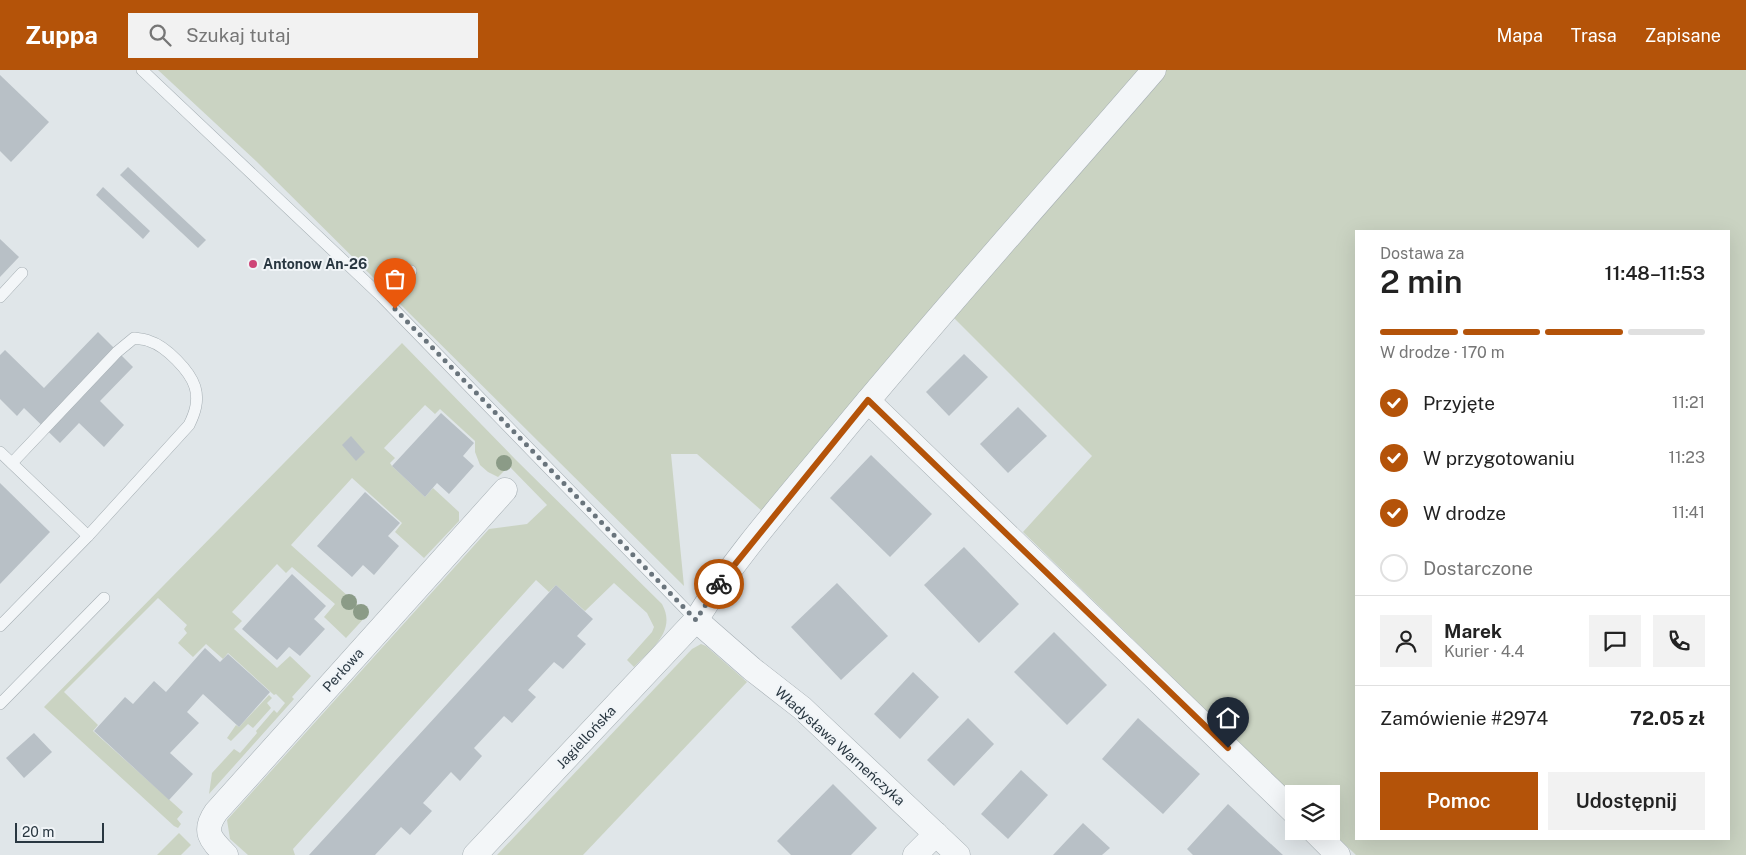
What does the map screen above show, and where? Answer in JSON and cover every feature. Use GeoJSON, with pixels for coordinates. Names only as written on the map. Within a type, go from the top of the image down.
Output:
{"type":"FeatureCollection","features":[{"type":"Feature","properties":{"kind":"street","name":"Jagiellońska"},"geometry":{"type":"LineString","coordinates":[[476,855],[696,620],[715,590],[741,556],[868,400],[1154,70]]}},
{"type":"Feature","properties":{"kind":"street"},"geometry":{"type":"LineString","coordinates":[[868,400],[1285,803]]}},
{"type":"Feature","properties":{"kind":"street","name":"Perłowa"},"geometry":{"type":"LineString","coordinates":[[226,855],[212,841],[209,833],[210,821],[216,812],[505,490]]}},
{"type":"Feature","properties":{"kind":"street","name":"Władysława Warneńczyka"},"geometry":{"type":"LineString","coordinates":[[696,620],[752,669],[802,708],[958,855]]}},
{"type":"Feature","properties":{"kind":"street"},"geometry":{"type":"LineString","coordinates":[[915,855],[936,834]]}},
{"type":"Feature","properties":{"kind":"street"},"geometry":{"type":"LineString","coordinates":[[1323,840],[1338,855]]}},
{"type":"Feature","properties":{"kind":"lane"},"geometry":{"type":"LineString","coordinates":[[142,70],[382,296],[696,620]]}},
{"type":"Feature","properties":{"kind":"lane"},"geometry":{"type":"LineString","coordinates":[[382,296],[411,271]]}},
{"type":"Feature","properties":{"kind":"lane"},"geometry":{"type":"LineString","coordinates":[[0,297],[22,273]]}},
{"type":"Feature","properties":{"kind":"lane"},"geometry":{"type":"LineString","coordinates":[[0,626],[88,536],[189,425],[195,412],[197,401],[195,387],[185,370],[166,350],[150,341],[134,338],[117,352],[12,463]]}},
{"type":"Feature","properties":{"kind":"lane"},"geometry":{"type":"LineString","coordinates":[[0,452],[88,536]]}},
{"type":"Feature","properties":{"kind":"lane"},"geometry":{"type":"LineString","coordinates":[[0,704],[104,598]]}},
{"type":"Feature","properties":{"kind":"green space"},"geometry":{"type":"Polygon","coordinates":[[[158,70],[1746,70],[1746,855],[1356,855],[1340,840],[1340,785],[1285,785],[1285,787],[1023,532],[1092,456],[939,303],[762,511],[697,454],[671,454],[684,586],[256,161],[158,70]]]}},
{"type":"Feature","properties":{"kind":"green space"},"geometry":{"type":"Polygon","coordinates":[[[402,343],[516,460],[662,604],[666,614],[664,631],[660,639],[634,667],[627,660],[652,632],[654,627],[647,613],[614,583],[585,611],[556,585],[549,592],[536,580],[293,849],[295,855],[248,855],[230,839],[227,820],[489,529],[527,524],[547,505],[509,466],[498,477],[480,465],[475,452],[475,441],[440,409],[435,414],[425,405],[384,448],[395,458],[390,463],[392,466],[425,497],[433,488],[459,512],[459,521],[424,558],[395,532],[402,523],[352,478],[291,545],[368,614],[346,638],[324,617],[335,604],[292,567],[286,573],[277,564],[232,612],[242,621],[234,629],[277,668],[290,656],[311,676],[292,697],[294,699],[209,794],[212,773],[234,749],[240,753],[274,710],[277,713],[285,703],[228,653],[223,659],[206,644],[193,657],[178,643],[187,633],[184,629],[187,625],[158,598],[64,692],[98,725],[93,731],[183,812],[177,819],[181,824],[178,828],[44,707],[402,343]]]}},
{"type":"Feature","properties":{"kind":"green space"},"geometry":{"type":"Polygon","coordinates":[[[701,644],[706,646],[747,682],[583,855],[497,855],[692,649],[701,644]]]}},
{"type":"Feature","properties":{"kind":"green space"},"geometry":{"type":"Polygon","coordinates":[[[269,695],[272,698],[267,703],[271,708],[253,728],[248,724],[231,741],[227,738],[236,725],[239,727],[269,695]]]}},
{"type":"Feature","properties":{"kind":"green space"},"geometry":{"type":"Polygon","coordinates":[[[179,833],[191,845],[181,855],[157,855],[179,833]]]}},
{"type":"Feature","properties":{"kind":"building"},"geometry":{"type":"Polygon","coordinates":[[[0,75],[49,122],[11,162],[0,151],[0,75]]]}},
{"type":"Feature","properties":{"kind":"building"},"geometry":{"type":"Polygon","coordinates":[[[128,167],[206,240],[198,248],[120,175],[128,167]]]}},
{"type":"Feature","properties":{"kind":"building"},"geometry":{"type":"Polygon","coordinates":[[[103,187],[150,231],[143,239],[96,195],[103,187]]]}},
{"type":"Feature","properties":{"kind":"building"},"geometry":{"type":"Polygon","coordinates":[[[0,239],[19,257],[0,277],[0,239]]]}},
{"type":"Feature","properties":{"kind":"building"},"geometry":{"type":"Polygon","coordinates":[[[98,332],[133,367],[100,401],[124,425],[104,447],[79,423],[60,443],[24,408],[17,416],[0,399],[0,355],[5,350],[44,388],[98,332]]]}},
{"type":"Feature","properties":{"kind":"building"},"geometry":{"type":"Polygon","coordinates":[[[964,354],[988,377],[949,416],[926,392],[964,354]]]}},
{"type":"Feature","properties":{"kind":"building"},"geometry":{"type":"Polygon","coordinates":[[[1018,407],[1047,436],[1008,473],[980,444],[1018,407]]]}},
{"type":"Feature","properties":{"kind":"building"},"geometry":{"type":"Polygon","coordinates":[[[441,413],[474,443],[463,456],[474,466],[449,494],[437,483],[425,497],[392,466],[441,413]]]}},
{"type":"Feature","properties":{"kind":"building"},"geometry":{"type":"Polygon","coordinates":[[[351,436],[365,452],[356,461],[342,445],[351,436]]]}},
{"type":"Feature","properties":{"kind":"building"},"geometry":{"type":"Polygon","coordinates":[[[871,455],[932,514],[890,557],[830,498],[871,455]]]}},
{"type":"Feature","properties":{"kind":"building"},"geometry":{"type":"Polygon","coordinates":[[[0,483],[50,532],[0,584],[0,483]]]}},
{"type":"Feature","properties":{"kind":"building"},"geometry":{"type":"Polygon","coordinates":[[[365,492],[400,523],[388,536],[399,546],[374,575],[363,565],[352,577],[317,546],[365,492]]]}},
{"type":"Feature","properties":{"kind":"building"},"geometry":{"type":"Polygon","coordinates":[[[964,547],[1019,604],[979,643],[924,585],[964,547]]]}},
{"type":"Feature","properties":{"kind":"building"},"geometry":{"type":"Polygon","coordinates":[[[292,574],[326,606],[314,619],[325,629],[300,656],[289,647],[277,660],[242,629],[292,574]]]}},
{"type":"Feature","properties":{"kind":"building"},"geometry":{"type":"Polygon","coordinates":[[[837,583],[888,636],[841,680],[791,627],[837,583]]]}},
{"type":"Feature","properties":{"kind":"building"},"geometry":{"type":"Polygon","coordinates":[[[556,585],[593,619],[577,636],[586,644],[563,669],[554,662],[528,690],[536,697],[512,723],[504,716],[474,748],[482,756],[460,781],[451,772],[423,803],[432,811],[410,835],[401,827],[375,855],[309,855],[556,585]]]}},
{"type":"Feature","properties":{"kind":"building"},"geometry":{"type":"Polygon","coordinates":[[[1054,632],[1107,685],[1067,725],[1014,672],[1054,632]]]}},
{"type":"Feature","properties":{"kind":"building"},"geometry":{"type":"Polygon","coordinates":[[[205,648],[220,662],[228,654],[270,692],[239,727],[203,694],[187,712],[199,723],[170,753],[193,774],[169,800],[94,731],[125,697],[133,704],[154,681],[166,692],[205,648]]]}},
{"type":"Feature","properties":{"kind":"building"},"geometry":{"type":"Polygon","coordinates":[[[913,672],[939,697],[900,739],[874,714],[913,672]]]}},
{"type":"Feature","properties":{"kind":"building"},"geometry":{"type":"Polygon","coordinates":[[[968,718],[994,744],[954,786],[927,760],[968,718]]]}},
{"type":"Feature","properties":{"kind":"building"},"geometry":{"type":"Polygon","coordinates":[[[1138,718],[1200,774],[1163,814],[1102,759],[1138,718]]]}},
{"type":"Feature","properties":{"kind":"building"},"geometry":{"type":"Polygon","coordinates":[[[34,733],[52,752],[24,778],[6,758],[34,733]]]}},
{"type":"Feature","properties":{"kind":"building"},"geometry":{"type":"Polygon","coordinates":[[[1021,770],[1048,795],[1008,839],[981,814],[1021,770]]]}},
{"type":"Feature","properties":{"kind":"building"},"geometry":{"type":"Polygon","coordinates":[[[833,784],[877,828],[851,855],[791,855],[777,841],[833,784]]]}},
{"type":"Feature","properties":{"kind":"building"},"geometry":{"type":"Polygon","coordinates":[[[1228,804],[1283,855],[1193,855],[1187,849],[1228,804]]]}},
{"type":"Feature","properties":{"kind":"building"},"geometry":{"type":"Polygon","coordinates":[[[1083,823],[1110,848],[1102,855],[1053,855],[1083,823]]]}},
{"type":"Feature","properties":{"kind":"way so far"},"geometry":{"type":"LineString","coordinates":[[395,309],[696,620],[719,584]]}},
{"type":"Feature","properties":{"kind":"place","name":"Antonow An-26"},"geometry":{"type":"Point","coordinates":[253,264]}},
{"type":"Feature","properties":{"kind":"route"},"geometry":{"type":"LineString","coordinates":[[719,584],[868,400],[1228,748]]}}]}
